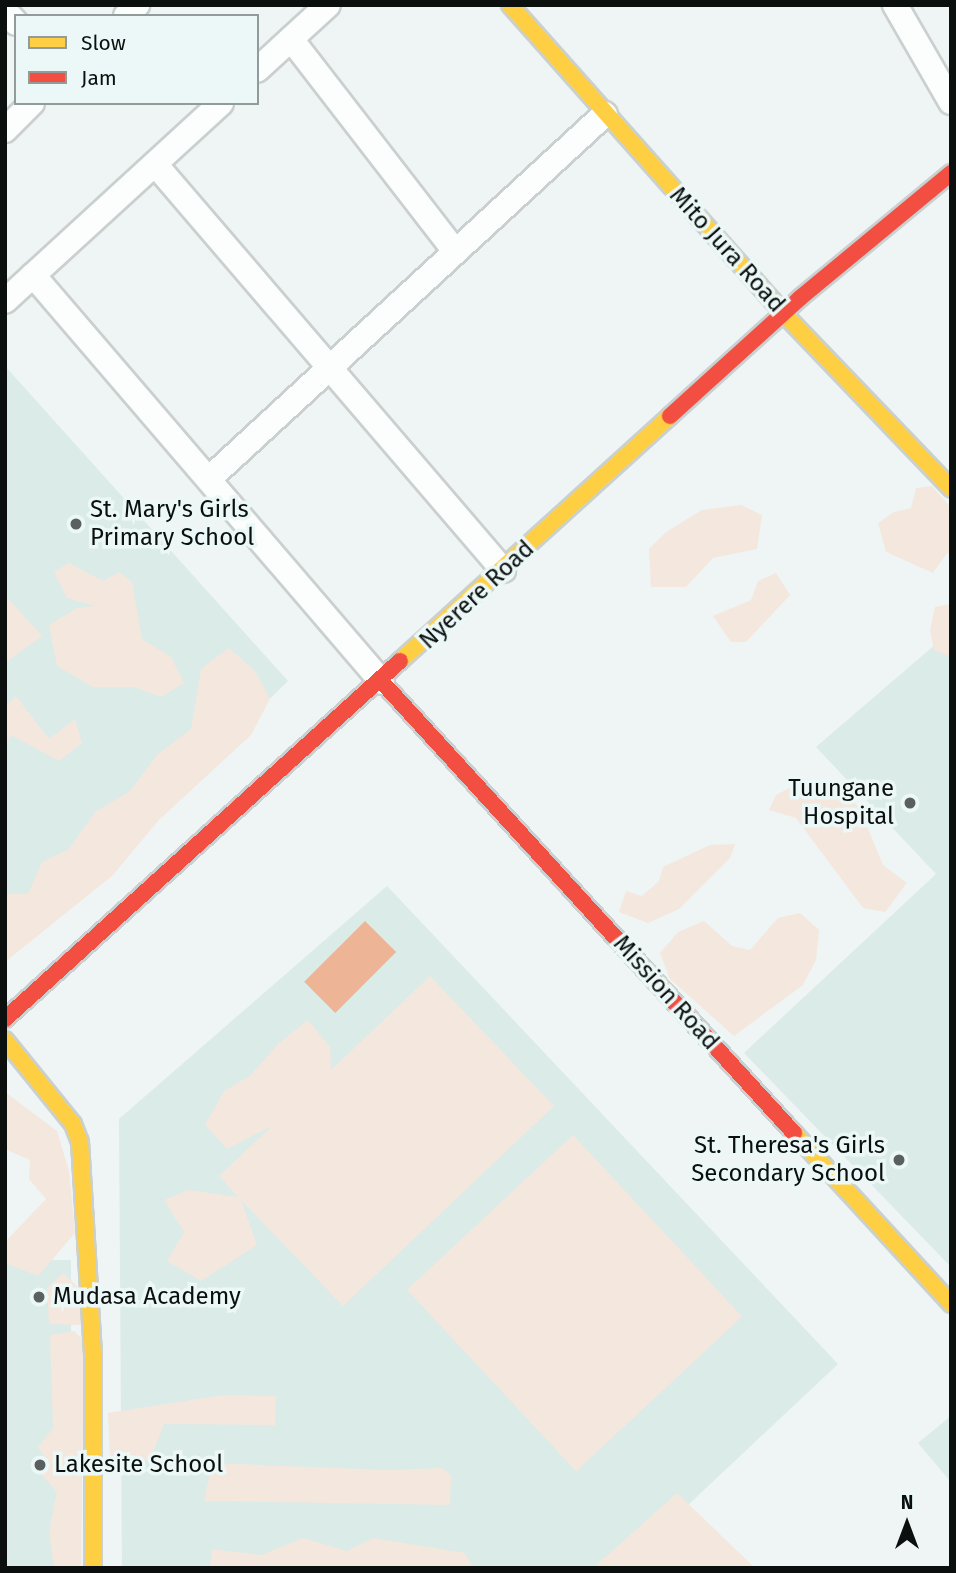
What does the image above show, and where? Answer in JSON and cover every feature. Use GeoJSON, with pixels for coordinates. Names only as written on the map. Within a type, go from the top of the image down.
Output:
{"type":"FeatureCollection","features":[{"type":"Feature","properties":{"kind":"main road","name":"Mito Jura Road"},"geometry":{"type":"LineString","coordinates":[[510,5],[783,313],[951,488]]}},
{"type":"Feature","properties":{"kind":"main road","name":"Nyerere Road"},"geometry":{"type":"LineString","coordinates":[[5,1019],[382,682],[783,313],[951,173]]}},
{"type":"Feature","properties":{"kind":"main road","name":"Mission Road"},"geometry":{"type":"LineString","coordinates":[[382,682],[951,1304]]}},
{"type":"Feature","properties":{"kind":"main road"},"geometry":{"type":"LineString","coordinates":[[5,1040],[73,1124],[80,1142],[93,1353],[93,1568]]}},
{"type":"Feature","properties":{"kind":"street"},"geometry":{"type":"LineString","coordinates":[[259,68],[328,5]]}},
{"type":"Feature","properties":{"kind":"street"},"geometry":{"type":"LineString","coordinates":[[895,5],[951,102]]}},
{"type":"Feature","properties":{"kind":"street"},"geometry":{"type":"LineString","coordinates":[[291,39],[455,251]]}},
{"type":"Feature","properties":{"kind":"street"},"geometry":{"type":"LineString","coordinates":[[5,130],[30,105]]}},
{"type":"Feature","properties":{"kind":"street"},"geometry":{"type":"LineString","coordinates":[[5,301],[219,105]]}},
{"type":"Feature","properties":{"kind":"street"},"geometry":{"type":"LineString","coordinates":[[210,478],[605,114]]}},
{"type":"Feature","properties":{"kind":"street"},"geometry":{"type":"LineString","coordinates":[[155,164],[328,371],[503,570]]}},
{"type":"Feature","properties":{"kind":"street"},"geometry":{"type":"LineString","coordinates":[[33,275],[210,478],[382,682]]}},
{"type":"Feature","properties":{"kind":"shaded area","name":"St. Mary's Girls Primary School"},"geometry":{"type":"Polygon","coordinates":[[[5,366],[288,681],[5,956],[5,366]]]}},
{"type":"Feature","properties":{"kind":"shaded area"},"geometry":{"type":"Polygon","coordinates":[[[932,486],[951,508],[951,555],[947,553],[933,573],[886,552],[878,523],[894,512],[911,508],[916,488],[932,486]]]}},
{"type":"Feature","properties":{"kind":"shaded area"},"geometry":{"type":"Polygon","coordinates":[[[741,505],[762,515],[757,549],[713,558],[686,587],[651,587],[649,549],[666,532],[702,510],[741,505]]]}},
{"type":"Feature","properties":{"kind":"shaded area"},"geometry":{"type":"Polygon","coordinates":[[[69,563],[103,581],[119,572],[132,582],[142,639],[171,657],[184,683],[161,697],[134,687],[93,687],[57,666],[49,625],[77,608],[95,606],[67,598],[54,572],[69,563]]]}},
{"type":"Feature","properties":{"kind":"shaded area"},"geometry":{"type":"Polygon","coordinates":[[[776,573],[790,595],[746,642],[731,642],[713,616],[751,600],[758,581],[776,573]]]}},
{"type":"Feature","properties":{"kind":"shaded area"},"geometry":{"type":"Polygon","coordinates":[[[5,595],[42,636],[5,663],[5,595]]]}},
{"type":"Feature","properties":{"kind":"shaded area"},"geometry":{"type":"Polygon","coordinates":[[[951,604],[951,657],[934,650],[930,630],[935,607],[951,604]]]}},
{"type":"Feature","properties":{"kind":"shaded area","name":"St. Theresa's Girls Secondary School"},"geometry":{"type":"Polygon","coordinates":[[[951,631],[951,1267],[744,1053],[936,874],[816,747],[951,631]]]}},
{"type":"Feature","properties":{"kind":"shaded area"},"geometry":{"type":"Polygon","coordinates":[[[229,648],[255,671],[270,699],[251,735],[159,820],[112,876],[5,962],[5,894],[28,894],[42,862],[69,849],[95,812],[130,791],[158,754],[191,729],[201,669],[229,648]]]}},
{"type":"Feature","properties":{"kind":"shaded area"},"geometry":{"type":"Polygon","coordinates":[[[16,696],[49,739],[75,719],[82,743],[59,761],[11,735],[5,747],[5,706],[16,696]]]}},
{"type":"Feature","properties":{"kind":"shaded area"},"geometry":{"type":"Polygon","coordinates":[[[807,779],[843,791],[859,807],[883,865],[907,883],[885,912],[863,908],[796,818],[769,810],[776,795],[807,779]]]}},
{"type":"Feature","properties":{"kind":"shaded area"},"geometry":{"type":"Polygon","coordinates":[[[735,844],[730,858],[679,909],[648,923],[619,912],[626,891],[642,896],[659,881],[663,867],[710,845],[735,844]]]}},
{"type":"Feature","properties":{"kind":"shaded area"},"geometry":{"type":"Polygon","coordinates":[[[387,886],[838,1364],[621,1568],[122,1568],[119,1119],[387,886]]]}},
{"type":"Feature","properties":{"kind":"shaded area"},"geometry":{"type":"Polygon","coordinates":[[[800,913],[819,930],[816,960],[803,985],[734,1036],[670,979],[660,953],[678,932],[704,921],[732,946],[750,950],[778,918],[800,913]]]}},
{"type":"Feature","properties":{"kind":"shaded area"},"geometry":{"type":"Polygon","coordinates":[[[365,921],[396,952],[335,1013],[304,982],[365,921]]]}},
{"type":"Feature","properties":{"kind":"shaded area"},"geometry":{"type":"Polygon","coordinates":[[[430,976],[554,1106],[343,1306],[241,1200],[257,1245],[201,1281],[167,1261],[184,1232],[164,1200],[188,1190],[238,1197],[219,1176],[272,1126],[227,1149],[205,1125],[224,1091],[251,1075],[278,1044],[308,1020],[330,1047],[331,1070],[430,976]]]}},
{"type":"Feature","properties":{"kind":"shaded area"},"geometry":{"type":"Polygon","coordinates":[[[5,1092],[57,1131],[69,1171],[75,1233],[38,1276],[5,1263],[5,1242],[46,1199],[29,1179],[30,1160],[5,1149],[5,1092]]]}},
{"type":"Feature","properties":{"kind":"shaded area"},"geometry":{"type":"Polygon","coordinates":[[[573,1135],[742,1316],[576,1471],[407,1290],[573,1135]]]}},
{"type":"Feature","properties":{"kind":"shaded area","name":"Lakesite School"},"geometry":{"type":"Polygon","coordinates":[[[5,1260],[71,1260],[71,1568],[5,1568],[5,1260]]]}},
{"type":"Feature","properties":{"kind":"shaded area"},"geometry":{"type":"Polygon","coordinates":[[[63,1273],[79,1288],[82,1325],[49,1324],[47,1288],[63,1273]]]}},
{"type":"Feature","properties":{"kind":"shaded area"},"geometry":{"type":"Polygon","coordinates":[[[74,1331],[84,1341],[81,1568],[54,1568],[49,1531],[57,1492],[40,1473],[46,1459],[38,1447],[53,1428],[50,1335],[74,1331]]]}},
{"type":"Feature","properties":{"kind":"shaded area"},"geometry":{"type":"Polygon","coordinates":[[[223,1395],[276,1396],[275,1425],[164,1424],[150,1460],[110,1458],[108,1413],[223,1395]]]}},
{"type":"Feature","properties":{"kind":"shaded area"},"geometry":{"type":"Polygon","coordinates":[[[951,1416],[951,1482],[918,1443],[951,1416]]]}},
{"type":"Feature","properties":{"kind":"shaded area"},"geometry":{"type":"Polygon","coordinates":[[[212,1463],[388,1470],[442,1468],[451,1476],[450,1505],[204,1501],[212,1463]]]}},
{"type":"Feature","properties":{"kind":"shaded area"},"geometry":{"type":"Polygon","coordinates":[[[677,1493],[754,1567],[593,1568],[677,1493]]]}},
{"type":"Feature","properties":{"kind":"shaded area"},"geometry":{"type":"Polygon","coordinates":[[[303,1538],[347,1551],[373,1538],[465,1553],[473,1568],[210,1568],[212,1549],[261,1555],[303,1538]]]}},
{"type":"Feature","properties":{"kind":"traffic: slow"},"geometry":{"type":"LineString","coordinates":[[510,5],[783,313],[951,488]]}},
{"type":"Feature","properties":{"kind":"traffic: slow"},"geometry":{"type":"LineString","coordinates":[[400,661],[670,416]]}},
{"type":"Feature","properties":{"kind":"traffic: slow"},"geometry":{"type":"LineString","coordinates":[[5,1040],[73,1124],[80,1142],[93,1352],[93,1568]]}},
{"type":"Feature","properties":{"kind":"traffic: slow"},"geometry":{"type":"LineString","coordinates":[[794,1133],[951,1304]]}},
{"type":"Feature","properties":{"kind":"traffic: jam"},"geometry":{"type":"LineString","coordinates":[[670,416],[800,298],[951,173]]}},
{"type":"Feature","properties":{"kind":"traffic: jam"},"geometry":{"type":"LineString","coordinates":[[5,1019],[400,661]]}},
{"type":"Feature","properties":{"kind":"traffic: jam"},"geometry":{"type":"LineString","coordinates":[[382,682],[794,1133]]}},
{"type":"Feature","properties":{"kind":"place","name":"St. Mary's Girls Primary School"},"geometry":{"type":"Point","coordinates":[76,524]}},
{"type":"Feature","properties":{"kind":"place","name":"Tuungane Hospital"},"geometry":{"type":"Point","coordinates":[910,803]}},
{"type":"Feature","properties":{"kind":"place","name":"St. Theresa's Girls Secondary School"},"geometry":{"type":"Point","coordinates":[899,1160]}},
{"type":"Feature","properties":{"kind":"place","name":"Mudasa Academy"},"geometry":{"type":"Point","coordinates":[39,1297]}},
{"type":"Feature","properties":{"kind":"place","name":"Lakesite School"},"geometry":{"type":"Point","coordinates":[40,1465]}}]}
